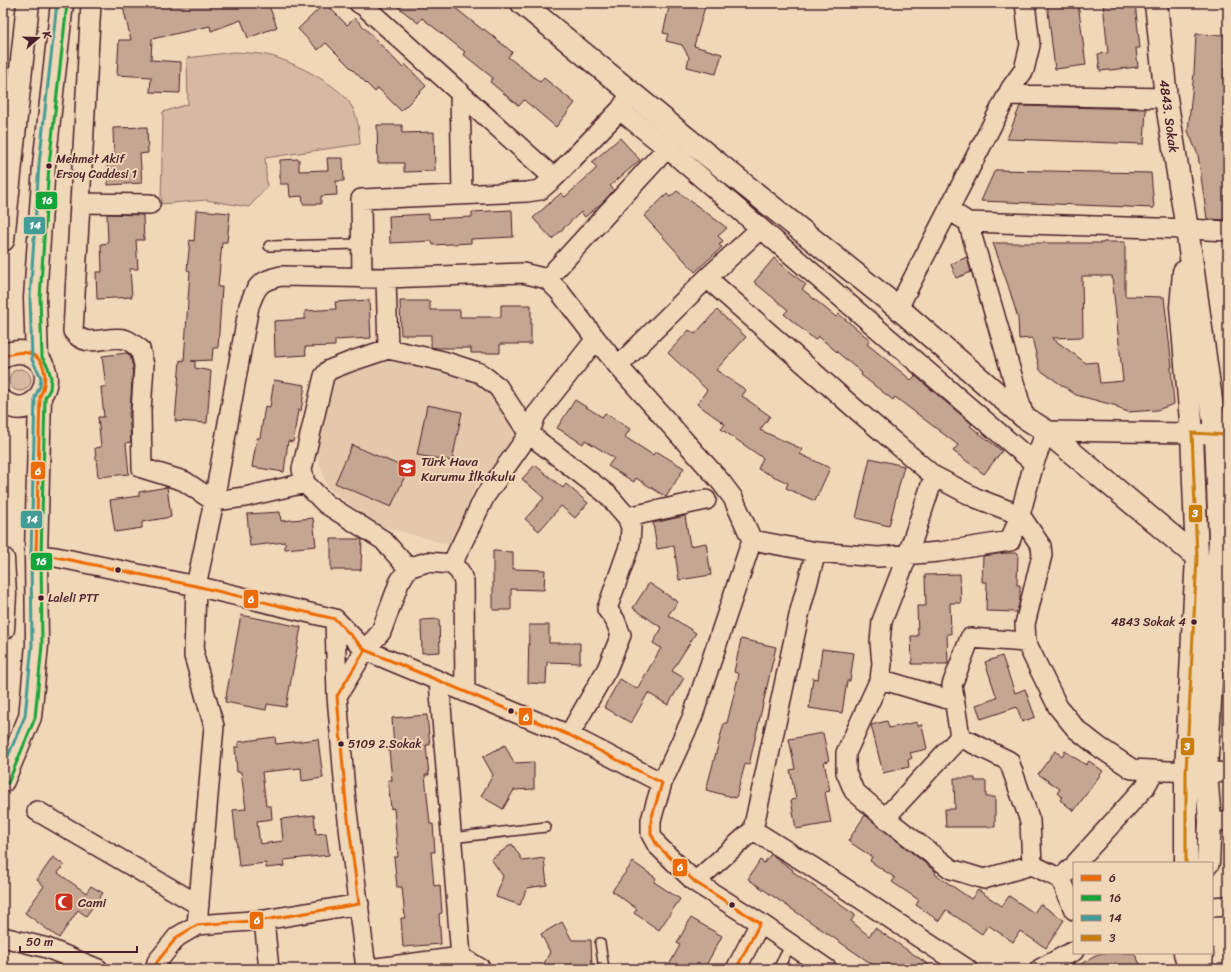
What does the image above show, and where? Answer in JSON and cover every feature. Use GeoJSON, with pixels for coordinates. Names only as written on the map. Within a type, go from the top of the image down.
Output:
{"type":"FeatureCollection","features":[{"type":"Feature","properties":{"kind":"street"},"geometry":{"type":"LineString","coordinates":[[3,240],[28,3]]}},
{"type":"Feature","properties":{"kind":"street"},"geometry":{"type":"LineString","coordinates":[[3,402],[19,407],[34,403],[44,390],[46,382],[44,370],[38,359],[35,298],[44,165],[62,3]]}},
{"type":"Feature","properties":{"kind":"street"},"geometry":{"type":"LineString","coordinates":[[91,3],[73,331],[77,337],[83,341],[124,339],[140,349],[144,365],[141,411],[142,468],[184,481],[214,501],[245,497],[305,483]]}},
{"type":"Feature","properties":{"kind":"street"},"geometry":{"type":"LineString","coordinates":[[359,3],[460,92],[554,178]]}},
{"type":"Feature","properties":{"kind":"street"},"geometry":{"type":"LineString","coordinates":[[522,3],[626,102],[667,148],[1034,462]]}},
{"type":"Feature","properties":{"kind":"street"},"geometry":{"type":"LineString","coordinates":[[898,308],[1008,95],[1024,70],[1030,46],[1025,3]]}},
{"type":"Feature","properties":{"kind":"street","name":"4843. Sokak"},"geometry":{"type":"LineString","coordinates":[[1156,3],[1166,98],[1187,228]]}},
{"type":"Feature","properties":{"kind":"street"},"geometry":{"type":"LineString","coordinates":[[460,92],[462,195]]}},
{"type":"Feature","properties":{"kind":"street"},"geometry":{"type":"LineString","coordinates":[[1008,95],[1166,98]]}},
{"type":"Feature","properties":{"kind":"street"},"geometry":{"type":"LineString","coordinates":[[362,278],[361,199],[540,190],[554,178],[626,102]]}},
{"type":"Feature","properties":{"kind":"street"},"geometry":{"type":"LineString","coordinates":[[626,102],[898,308],[1024,417],[1046,431],[1197,557]]}},
{"type":"Feature","properties":{"kind":"street"},"geometry":{"type":"LineString","coordinates":[[547,279],[667,148]]}},
{"type":"Feature","properties":{"kind":"street"},"geometry":{"type":"LineString","coordinates":[[80,203],[150,204]]}},
{"type":"Feature","properties":{"kind":"street"},"geometry":{"type":"LineString","coordinates":[[949,210],[968,222],[1187,228],[1228,232]]}},
{"type":"Feature","properties":{"kind":"street"},"geometry":{"type":"LineString","coordinates":[[968,222],[1024,417]]}},
{"type":"Feature","properties":{"kind":"street"},"geometry":{"type":"LineString","coordinates":[[1187,228],[1181,307],[1192,433],[1197,557],[1196,772],[1219,821],[1208,862]]}},
{"type":"Feature","properties":{"kind":"street"},"geometry":{"type":"LineString","coordinates":[[1186,862],[1196,772],[1220,648],[1224,540],[1222,435],[1187,228]]}},
{"type":"Feature","properties":{"kind":"street"},"geometry":{"type":"LineString","coordinates":[[618,366],[707,278],[760,229]]}},
{"type":"Feature","properties":{"kind":"street"},"geometry":{"type":"LineString","coordinates":[[197,925],[200,905],[214,726],[194,656],[196,586],[214,501],[249,306],[255,290],[266,279],[281,276],[386,278],[523,273],[547,279],[559,291],[618,366],[733,498],[752,540],[692,718],[662,783],[651,820],[651,834],[657,845],[695,882],[760,923],[827,969]]}},
{"type":"Feature","properties":{"kind":"street"},"geometry":{"type":"LineString","coordinates":[[386,278],[388,349]]}},
{"type":"Feature","properties":{"kind":"street"},"geometry":{"type":"LineString","coordinates":[[707,278],[847,402],[934,476],[976,498],[1020,515],[1041,546],[1042,555],[1025,624],[1026,642],[1058,707],[1076,729],[1099,747],[1132,769],[1154,771],[1228,772]]}},
{"type":"Feature","properties":{"kind":"street"},"geometry":{"type":"LineString","coordinates":[[452,564],[484,496],[529,434],[536,415],[596,339]]}},
{"type":"Feature","properties":{"kind":"street"},"geometry":{"type":"LineString","coordinates":[[408,568],[383,540],[326,504],[305,483],[302,469],[324,376],[329,370],[388,349],[443,361],[480,373],[498,387],[529,434],[608,495],[627,517],[631,527],[630,544],[607,609],[615,620],[621,635],[607,669],[570,735]]}},
{"type":"Feature","properties":{"kind":"street"},"geometry":{"type":"LineString","coordinates":[[3,357],[15,352],[23,352],[31,354],[38,359]]}},
{"type":"Feature","properties":{"kind":"street"},"geometry":{"type":"LineString","coordinates":[[3,781],[30,717],[37,645],[36,555],[40,397]]}},
{"type":"Feature","properties":{"kind":"street"},"geometry":{"type":"LineString","coordinates":[[1046,431],[1192,433],[1222,435]]}},
{"type":"Feature","properties":{"kind":"street"},"geometry":{"type":"LineString","coordinates":[[752,540],[816,552],[878,557],[939,552],[1010,541],[1020,515],[1034,462],[1046,431]]}},
{"type":"Feature","properties":{"kind":"street"},"geometry":{"type":"LineString","coordinates":[[934,476],[908,554],[882,621],[880,642],[882,664],[880,679],[846,753],[846,772],[854,791],[885,818],[951,869],[984,879],[1032,865],[1061,879],[1073,908]]}},
{"type":"Feature","properties":{"kind":"street"},"geometry":{"type":"LineString","coordinates":[[627,517],[706,500]]}},
{"type":"Feature","properties":{"kind":"street"},"geometry":{"type":"LineString","coordinates":[[695,882],[753,830],[800,611],[816,552]]}},
{"type":"Feature","properties":{"kind":"street"},"geometry":{"type":"LineString","coordinates":[[36,555],[56,557],[196,586],[335,619],[364,650],[570,735],[662,783]]}},
{"type":"Feature","properties":{"kind":"street"},"geometry":{"type":"LineString","coordinates":[[3,560],[5,594],[3,629]]}},
{"type":"Feature","properties":{"kind":"street"},"geometry":{"type":"LineString","coordinates":[[337,696],[364,650],[381,632],[398,583],[408,568],[427,562],[452,564],[460,572],[464,582],[465,692]]}},
{"type":"Feature","properties":{"kind":"street"},"geometry":{"type":"LineString","coordinates":[[335,619],[337,696],[346,803],[368,969],[460,956],[481,969]]}},
{"type":"Feature","properties":{"kind":"street"},"geometry":{"type":"LineString","coordinates":[[960,737],[952,685],[970,638],[1026,642]]}},
{"type":"Feature","properties":{"kind":"street"},"geometry":{"type":"LineString","coordinates":[[880,679],[954,701]]}},
{"type":"Feature","properties":{"kind":"street"},"geometry":{"type":"LineString","coordinates":[[439,681],[460,956]]}},
{"type":"Feature","properties":{"kind":"street"},"geometry":{"type":"LineString","coordinates":[[885,818],[960,737]]}},
{"type":"Feature","properties":{"kind":"street"},"geometry":{"type":"LineString","coordinates":[[960,737],[1009,761],[1030,820],[1032,865]]}},
{"type":"Feature","properties":{"kind":"street"},"geometry":{"type":"LineString","coordinates":[[1077,862],[1145,787],[1154,771]]}},
{"type":"Feature","properties":{"kind":"street"},"geometry":{"type":"LineString","coordinates":[[37,811],[200,905]]}},
{"type":"Feature","properties":{"kind":"street"},"geometry":{"type":"LineString","coordinates":[[753,830],[811,866],[967,969]]}},
{"type":"Feature","properties":{"kind":"street"},"geometry":{"type":"LineString","coordinates":[[1061,879],[1073,866]]}},
{"type":"Feature","properties":{"kind":"street"},"geometry":{"type":"LineString","coordinates":[[154,969],[177,937],[197,925],[264,920],[359,904]]}},
{"type":"Feature","properties":{"kind":"street"},"geometry":{"type":"LineString","coordinates":[[1213,907],[1228,906]]}},
{"type":"Feature","properties":{"kind":"street"},"geometry":{"type":"LineString","coordinates":[[264,920],[270,969]]}},
{"type":"Feature","properties":{"kind":"street"},"geometry":{"type":"LineString","coordinates":[[736,969],[760,923]]}},
{"type":"Feature","properties":{"kind":"street"},"geometry":{"type":"LineString","coordinates":[[3,937],[47,948],[98,969]]}},
{"type":"Feature","properties":{"kind":"street"},"geometry":{"type":"LineString","coordinates":[[1040,969],[1073,952]]}},
{"type":"Feature","properties":{"kind":"street"},"geometry":{"type":"LineString","coordinates":[[1185,954],[1189,969]]}},
{"type":"Feature","properties":{"kind":"street"},"geometry":{"type":"LineString","coordinates":[[1198,969],[1201,965],[1202,954]]}},
{"type":"Feature","properties":{"kind":"lane"},"geometry":{"type":"LineString","coordinates":[[269,246],[361,244]]}},
{"type":"Feature","properties":{"kind":"lane"},"geometry":{"type":"LineString","coordinates":[[451,838],[546,827]]}},
{"type":"Feature","properties":{"kind":"lane"},"geometry":{"type":"LineString","coordinates":[[600,943],[604,969]]}},
{"type":"Feature","properties":{"kind":"lane"},"geometry":{"type":"LineString","coordinates":[[778,969],[791,944]]}},
{"type":"Feature","properties":{"kind":"shaded area"},"geometry":{"type":"Polygon","coordinates":[[[234,52],[262,54],[280,59],[314,74],[335,88],[343,95],[352,107],[356,117],[360,144],[265,158],[267,187],[249,207],[206,200],[161,204],[163,112],[188,104],[187,58],[234,52]]]}},
{"type":"Feature","properties":{"kind":"shaded area","name":"Türk Hava Kurumu İlkokulu"},"geometry":{"type":"Polygon","coordinates":[[[391,358],[434,362],[494,389],[524,435],[476,485],[451,545],[376,525],[328,488],[315,450],[336,371],[391,358]]]}},
{"type":"Feature","properties":{"kind":"shaded area"},"geometry":{"type":"Polygon","coordinates":[[[20,369],[28,372],[31,380],[28,388],[20,391],[12,388],[9,380],[12,372],[20,369]]]}},
{"type":"Feature","properties":{"kind":"building"},"geometry":{"type":"Polygon","coordinates":[[[122,3],[153,3],[153,7],[169,3],[234,3],[235,7],[245,3],[268,3],[277,27],[248,38],[241,20],[211,31],[210,26],[152,39],[151,60],[181,62],[180,93],[150,92],[151,77],[117,75],[119,40],[131,40],[122,3]]]}},
{"type":"Feature","properties":{"kind":"building"},"geometry":{"type":"Polygon","coordinates":[[[325,3],[347,25],[355,18],[402,67],[405,64],[426,86],[401,111],[378,88],[375,92],[326,43],[318,50],[298,29],[325,3]]]}},
{"type":"Feature","properties":{"kind":"building"},"geometry":{"type":"Polygon","coordinates":[[[393,3],[449,3],[512,52],[508,57],[540,82],[544,78],[575,103],[556,127],[524,100],[519,106],[490,82],[493,78],[463,54],[465,52],[422,18],[418,23],[393,3]]]}},
{"type":"Feature","properties":{"kind":"building"},"geometry":{"type":"Polygon","coordinates":[[[670,3],[706,3],[694,46],[722,54],[716,74],[687,67],[689,57],[682,45],[666,41],[668,34],[663,33],[670,3]]]}},
{"type":"Feature","properties":{"kind":"building"},"geometry":{"type":"Polygon","coordinates":[[[1047,3],[1078,3],[1086,65],[1055,69],[1047,3]]]}},
{"type":"Feature","properties":{"kind":"building"},"geometry":{"type":"Polygon","coordinates":[[[1103,3],[1135,3],[1140,48],[1136,48],[1138,67],[1100,71],[1098,54],[1108,53],[1103,3]]]}},
{"type":"Feature","properties":{"kind":"building"},"geometry":{"type":"Polygon","coordinates":[[[1196,34],[1226,35],[1224,77],[1228,77],[1228,220],[1207,219],[1198,155],[1188,131],[1194,73],[1196,34]]]}},
{"type":"Feature","properties":{"kind":"building"},"geometry":{"type":"Polygon","coordinates":[[[1020,106],[1146,109],[1144,144],[1007,139],[1020,106]]]}},
{"type":"Feature","properties":{"kind":"building"},"geometry":{"type":"Polygon","coordinates":[[[377,125],[402,125],[402,133],[434,132],[435,171],[404,172],[404,163],[378,163],[377,125]]]}},
{"type":"Feature","properties":{"kind":"building"},"geometry":{"type":"Polygon","coordinates":[[[147,127],[148,153],[140,154],[142,183],[108,185],[107,157],[114,156],[113,128],[147,127]]]}},
{"type":"Feature","properties":{"kind":"building"},"geometry":{"type":"Polygon","coordinates":[[[620,138],[640,160],[610,186],[614,190],[604,201],[585,217],[581,212],[552,239],[533,218],[561,193],[565,197],[597,168],[592,162],[620,138]]]}},
{"type":"Feature","properties":{"kind":"building"},"geometry":{"type":"Polygon","coordinates":[[[327,158],[343,158],[344,181],[336,181],[337,195],[321,196],[321,204],[303,204],[302,196],[290,197],[289,184],[280,184],[280,160],[299,159],[299,171],[328,170],[327,158]]]}},
{"type":"Feature","properties":{"kind":"building"},"geometry":{"type":"Polygon","coordinates":[[[995,170],[1151,173],[1154,208],[981,201],[995,170]]]}},
{"type":"Feature","properties":{"kind":"building"},"geometry":{"type":"Polygon","coordinates":[[[677,191],[727,228],[718,236],[723,241],[719,245],[722,247],[695,272],[644,216],[667,194],[670,197],[677,191]]]}},
{"type":"Feature","properties":{"kind":"building"},"geometry":{"type":"Polygon","coordinates":[[[196,210],[230,213],[227,242],[222,242],[218,287],[222,287],[218,348],[213,348],[212,360],[191,361],[195,361],[195,368],[211,371],[207,423],[175,421],[180,360],[184,361],[190,271],[187,270],[190,240],[194,241],[196,210]]]}},
{"type":"Feature","properties":{"kind":"building"},"geometry":{"type":"Polygon","coordinates":[[[512,210],[513,237],[471,239],[471,243],[433,245],[432,241],[390,243],[389,216],[429,214],[429,219],[472,217],[472,212],[512,210]]]}},
{"type":"Feature","properties":{"kind":"building"},"geometry":{"type":"Polygon","coordinates":[[[107,214],[143,215],[144,240],[136,240],[138,269],[130,269],[132,297],[97,299],[96,272],[102,272],[101,244],[108,243],[107,214]]]}},
{"type":"Feature","properties":{"kind":"building"},"geometry":{"type":"Polygon","coordinates":[[[1125,242],[1125,296],[1164,297],[1172,367],[1174,404],[1157,410],[1128,412],[1117,408],[1117,406],[1076,395],[1040,370],[1032,338],[1019,339],[1018,318],[993,243],[1125,242]],[[1082,276],[1083,337],[1052,338],[1086,363],[1097,362],[1100,383],[1123,381],[1112,276],[1082,276]]]}},
{"type":"Feature","properties":{"kind":"building"},"geometry":{"type":"Polygon","coordinates":[[[967,257],[971,272],[956,278],[951,264],[967,257]]]}},
{"type":"Feature","properties":{"kind":"building"},"geometry":{"type":"Polygon","coordinates":[[[774,258],[806,285],[802,289],[836,317],[839,314],[870,340],[867,344],[911,380],[915,376],[972,424],[970,426],[1002,451],[984,474],[953,451],[958,445],[895,397],[893,400],[861,375],[862,373],[818,336],[815,340],[784,314],[788,310],[754,282],[774,258]]]}},
{"type":"Feature","properties":{"kind":"building"},"geometry":{"type":"Polygon","coordinates":[[[369,300],[371,338],[335,340],[335,346],[305,347],[306,355],[275,357],[274,321],[305,319],[305,311],[336,309],[335,302],[369,300]]]}},
{"type":"Feature","properties":{"kind":"building"},"geometry":{"type":"Polygon","coordinates":[[[400,301],[430,301],[430,310],[460,310],[460,317],[501,317],[501,305],[531,305],[531,344],[500,344],[500,353],[471,353],[471,348],[431,347],[431,335],[401,335],[400,301]]]}},
{"type":"Feature","properties":{"kind":"building"},"geometry":{"type":"Polygon","coordinates":[[[717,310],[746,337],[716,370],[746,390],[742,396],[770,416],[760,430],[802,449],[800,454],[830,468],[815,501],[786,488],[788,483],[758,469],[763,458],[721,429],[725,424],[697,404],[707,390],[668,353],[689,330],[695,334],[717,310]]]}},
{"type":"Feature","properties":{"kind":"building"},"geometry":{"type":"Polygon","coordinates":[[[127,353],[130,356],[133,366],[129,412],[131,442],[126,443],[129,474],[98,477],[95,448],[101,447],[98,417],[104,417],[101,387],[106,387],[102,356],[127,353]]]}},
{"type":"Feature","properties":{"kind":"building"},"geometry":{"type":"Polygon","coordinates":[[[274,380],[305,385],[301,411],[298,410],[293,442],[288,441],[284,472],[252,467],[257,438],[260,438],[265,406],[270,407],[274,380]]]}},
{"type":"Feature","properties":{"kind":"building"},"geometry":{"type":"Polygon","coordinates":[[[575,400],[602,417],[605,413],[630,429],[625,437],[653,455],[656,451],[684,468],[666,497],[636,478],[634,482],[608,466],[614,458],[585,440],[583,444],[557,428],[575,400]]]}},
{"type":"Feature","properties":{"kind":"building"},"geometry":{"type":"Polygon","coordinates":[[[427,405],[462,412],[452,461],[417,455],[427,405]]]}},
{"type":"Feature","properties":{"kind":"building"},"geometry":{"type":"Polygon","coordinates":[[[352,445],[408,469],[391,507],[335,483],[352,445]]]}},
{"type":"Feature","properties":{"kind":"building"},"geometry":{"type":"Polygon","coordinates":[[[870,458],[904,466],[889,526],[856,518],[870,458]]]}},
{"type":"Feature","properties":{"kind":"building"},"geometry":{"type":"Polygon","coordinates":[[[535,465],[563,488],[566,484],[588,503],[575,518],[561,506],[539,531],[525,519],[544,498],[522,479],[535,465]]]}},
{"type":"Feature","properties":{"kind":"building"},"geometry":{"type":"Polygon","coordinates":[[[167,487],[171,517],[142,522],[142,528],[115,532],[110,500],[139,496],[139,492],[167,487]]]}},
{"type":"Feature","properties":{"kind":"building"},"geometry":{"type":"Polygon","coordinates":[[[280,512],[281,521],[313,518],[316,546],[285,549],[285,542],[250,546],[247,514],[280,512]]]}},
{"type":"Feature","properties":{"kind":"building"},"geometry":{"type":"Polygon","coordinates":[[[685,516],[690,546],[706,543],[711,575],[679,580],[674,546],[657,549],[653,523],[685,516]]]}},
{"type":"Feature","properties":{"kind":"building"},"geometry":{"type":"Polygon","coordinates":[[[331,539],[362,539],[361,570],[331,570],[331,539]]]}},
{"type":"Feature","properties":{"kind":"building"},"geometry":{"type":"Polygon","coordinates":[[[493,551],[513,552],[513,569],[545,570],[544,590],[511,589],[511,610],[493,610],[493,551]]]}},
{"type":"Feature","properties":{"kind":"building"},"geometry":{"type":"Polygon","coordinates":[[[1018,553],[1017,585],[1020,585],[1020,600],[1017,612],[986,611],[987,582],[982,582],[983,556],[1018,553]]]}},
{"type":"Feature","properties":{"kind":"building"},"geometry":{"type":"Polygon","coordinates":[[[960,574],[961,603],[950,603],[951,634],[947,634],[948,664],[912,664],[911,636],[918,636],[917,606],[926,606],[925,575],[960,574]]]}},
{"type":"Feature","properties":{"kind":"building"},"geometry":{"type":"Polygon","coordinates":[[[649,583],[678,602],[668,615],[696,633],[672,671],[684,678],[668,705],[648,693],[631,723],[604,707],[620,679],[637,689],[661,648],[653,643],[662,628],[633,608],[649,583]]]}},
{"type":"Feature","properties":{"kind":"building"},"geometry":{"type":"Polygon","coordinates":[[[241,615],[301,627],[286,707],[267,704],[266,710],[225,702],[241,615]]]}},
{"type":"Feature","properties":{"kind":"building"},"geometry":{"type":"Polygon","coordinates":[[[439,619],[440,652],[422,653],[421,620],[439,619]]]}},
{"type":"Feature","properties":{"kind":"building"},"geometry":{"type":"Polygon","coordinates":[[[529,625],[549,625],[549,643],[580,643],[580,663],[547,662],[546,684],[528,683],[529,625]]]}},
{"type":"Feature","properties":{"kind":"building"},"geometry":{"type":"Polygon","coordinates":[[[741,639],[776,647],[749,765],[745,764],[736,798],[706,790],[724,723],[727,723],[739,674],[734,672],[741,639]]]}},
{"type":"Feature","properties":{"kind":"building"},"geometry":{"type":"Polygon","coordinates":[[[822,649],[854,653],[850,681],[847,681],[842,713],[809,708],[813,678],[818,679],[822,649]]]}},
{"type":"Feature","properties":{"kind":"building"},"geometry":{"type":"Polygon","coordinates":[[[1002,656],[1015,693],[1025,689],[1035,717],[1022,722],[1017,707],[981,719],[976,705],[997,698],[985,662],[1002,656]]]}},
{"type":"Feature","properties":{"kind":"building"},"geometry":{"type":"Polygon","coordinates":[[[427,715],[430,745],[426,745],[429,775],[425,775],[430,824],[433,824],[435,852],[431,852],[434,886],[440,885],[442,913],[439,914],[441,944],[403,947],[401,918],[405,918],[402,887],[397,887],[394,857],[398,857],[394,808],[391,809],[388,780],[392,780],[389,750],[394,749],[392,718],[427,715]]]}},
{"type":"Feature","properties":{"kind":"building"},"geometry":{"type":"Polygon","coordinates":[[[887,721],[889,728],[917,722],[918,726],[922,725],[927,749],[910,753],[912,758],[908,760],[909,767],[883,773],[871,725],[887,721]]]}},
{"type":"Feature","properties":{"kind":"building"},"geometry":{"type":"Polygon","coordinates":[[[823,733],[829,761],[824,762],[830,791],[825,792],[831,823],[796,829],[791,800],[796,799],[790,770],[795,769],[789,739],[823,733]]]}},
{"type":"Feature","properties":{"kind":"building"},"geometry":{"type":"Polygon","coordinates":[[[275,737],[276,744],[318,739],[323,778],[302,781],[301,768],[262,772],[266,806],[271,806],[272,819],[257,821],[260,844],[283,841],[281,819],[314,815],[316,834],[326,833],[329,855],[284,860],[285,866],[266,868],[266,863],[239,866],[233,810],[246,809],[241,772],[237,772],[235,747],[239,747],[238,742],[275,737]]]}},
{"type":"Feature","properties":{"kind":"building"},"geometry":{"type":"Polygon","coordinates":[[[505,745],[514,763],[534,762],[534,789],[514,790],[503,809],[481,796],[493,775],[483,757],[505,745]]]}},
{"type":"Feature","properties":{"kind":"building"},"geometry":{"type":"Polygon","coordinates":[[[1055,751],[1062,756],[1065,751],[1086,765],[1089,761],[1103,771],[1074,811],[1060,800],[1062,797],[1057,793],[1060,789],[1038,774],[1055,751]]]}},
{"type":"Feature","properties":{"kind":"building"},"geometry":{"type":"Polygon","coordinates":[[[954,778],[975,778],[975,781],[986,781],[986,797],[995,797],[995,827],[946,827],[945,809],[955,809],[954,778]]]}},
{"type":"Feature","properties":{"kind":"building"},"geometry":{"type":"Polygon","coordinates":[[[865,815],[936,872],[935,874],[971,899],[978,890],[1002,906],[1009,896],[1034,913],[1040,904],[1064,920],[1046,948],[1020,931],[1013,942],[988,925],[982,934],[946,910],[939,921],[916,905],[919,900],[892,882],[895,878],[870,861],[872,857],[848,841],[865,815]]]}},
{"type":"Feature","properties":{"kind":"building"},"geometry":{"type":"Polygon","coordinates":[[[512,844],[523,861],[544,858],[547,885],[527,888],[520,905],[496,897],[503,876],[491,859],[512,844]]]}},
{"type":"Feature","properties":{"kind":"building"},"geometry":{"type":"Polygon","coordinates":[[[771,854],[793,870],[792,871],[855,915],[851,921],[869,936],[875,928],[935,969],[879,969],[748,879],[760,860],[764,863],[771,854]]]}},
{"type":"Feature","properties":{"kind":"building","name":"Cami"},"geometry":{"type":"Polygon","coordinates":[[[53,857],[64,865],[58,873],[86,893],[91,886],[103,893],[86,916],[78,910],[59,938],[25,913],[44,886],[37,880],[53,857]]]}},
{"type":"Feature","properties":{"kind":"building"},"geometry":{"type":"Polygon","coordinates":[[[633,862],[656,878],[654,882],[680,899],[659,930],[634,913],[637,909],[612,891],[633,862]]]}},
{"type":"Feature","properties":{"kind":"building"},"geometry":{"type":"Polygon","coordinates":[[[691,918],[722,936],[704,969],[667,969],[680,945],[677,943],[691,918]]]}},
{"type":"Feature","properties":{"kind":"building"},"geometry":{"type":"Polygon","coordinates":[[[562,922],[572,940],[591,940],[592,967],[541,969],[550,952],[541,934],[562,922]]]}},
{"type":"Feature","properties":{"kind":"building"},"geometry":{"type":"Polygon","coordinates":[[[1099,954],[1135,954],[1143,969],[1072,969],[1099,954]]]}},
{"type":"Feature","properties":{"kind":"transit line","name":"14"},"geometry":{"type":"LineString","coordinates":[[3,768],[25,716],[32,645],[31,555],[35,397],[40,386],[41,378],[32,360],[30,298],[39,164],[57,3]]}},
{"type":"Feature","properties":{"kind":"transit line","name":"16"},"geometry":{"type":"LineString","coordinates":[[8,783],[35,718],[42,645],[41,555],[45,398],[50,389],[51,378],[48,367],[42,357],[40,298],[49,165],[67,4]]}},
{"type":"Feature","properties":{"kind":"transit line","name":"6"},"geometry":{"type":"LineString","coordinates":[[3,357],[15,353],[33,355],[39,360],[43,367],[45,376],[44,386],[40,397],[36,555],[56,557],[196,586],[335,619],[365,650],[569,735],[662,783]]}},
{"type":"Feature","properties":{"kind":"transit line","name":"3"},"geometry":{"type":"LineString","coordinates":[[1186,862],[1186,772],[1197,557],[1192,433],[1228,435]]}},
{"type":"Feature","properties":{"kind":"transit line","name":"6"},"geometry":{"type":"LineString","coordinates":[[3,559],[5,594],[3,629]]}},
{"type":"Feature","properties":{"kind":"transit line","name":"6"},"geometry":{"type":"LineString","coordinates":[[155,969],[157,962],[177,937],[197,925],[264,920],[359,904],[346,803],[337,696],[365,650]]}},
{"type":"Feature","properties":{"kind":"transit line","name":"6"},"geometry":{"type":"LineString","coordinates":[[662,783],[651,820],[651,834],[657,845],[695,882],[760,923]]}},
{"type":"Feature","properties":{"kind":"transit line","name":"6"},"geometry":{"type":"LineString","coordinates":[[736,969],[760,923]]}},
{"type":"Feature","properties":{"kind":"place","name":"Mehmet Akif Ersoy Caddesi 1"},"geometry":{"type":"Point","coordinates":[49,166]}},
{"type":"Feature","properties":{"kind":"place","name":"Türk Hava Kurumu İlkokulu"},"geometry":{"type":"Point","coordinates":[407,468]}},
{"type":"Feature","properties":{"kind":"place","name":"Laleli PTT"},"geometry":{"type":"Point","coordinates":[41,598]}},
{"type":"Feature","properties":{"kind":"place","name":"4843 Sokak 4"},"geometry":{"type":"Point","coordinates":[1194,622]}},
{"type":"Feature","properties":{"kind":"place","name":"5109 2.Sokak"},"geometry":{"type":"Point","coordinates":[341,744]}},
{"type":"Feature","properties":{"kind":"place","name":"Cami"},"geometry":{"type":"Point","coordinates":[64,902]}}]}
